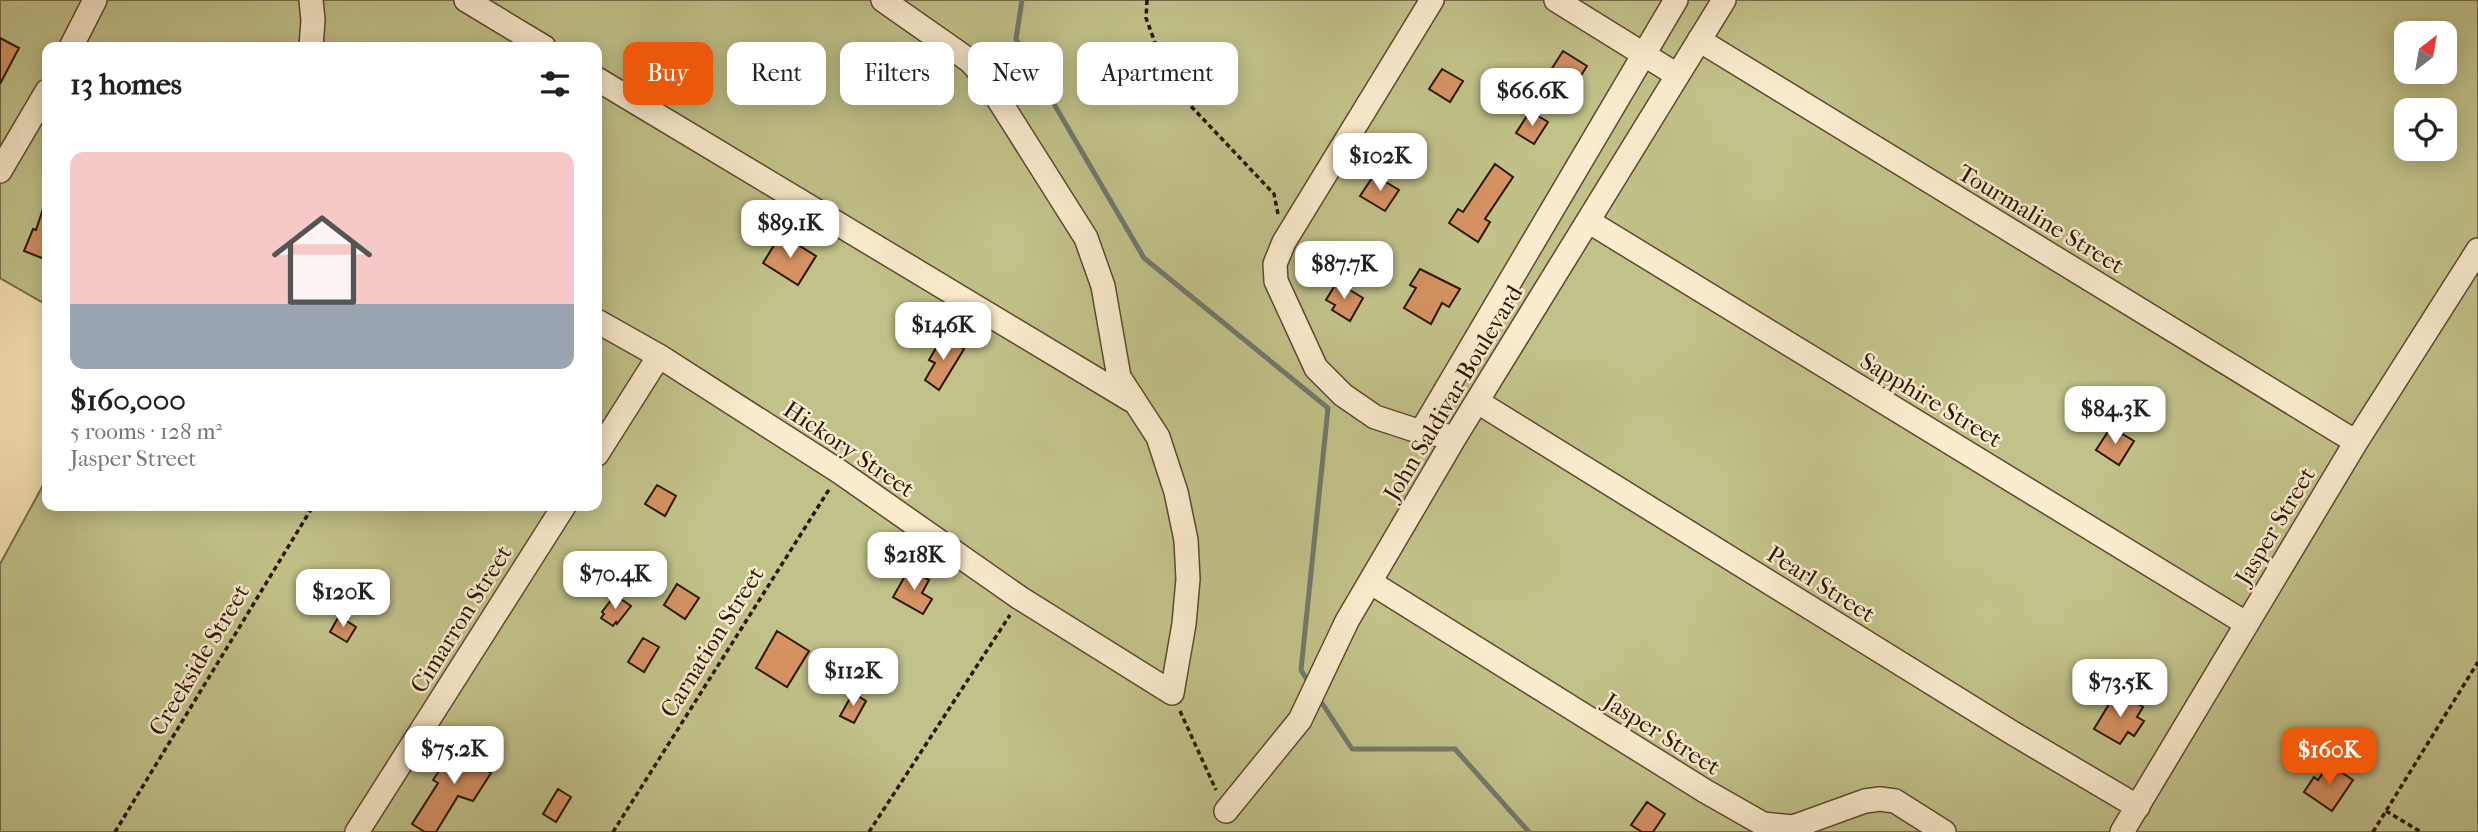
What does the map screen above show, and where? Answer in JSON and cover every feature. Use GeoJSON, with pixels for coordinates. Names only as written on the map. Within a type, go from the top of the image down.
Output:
{"type":"FeatureCollection","features":[{"type":"Feature","properties":{"kind":"street"},"geometry":{"type":"LineString","coordinates":[[74,42],[95,0]]}},
{"type":"Feature","properties":{"kind":"street"},"geometry":{"type":"LineString","coordinates":[[311,0],[311,42]]}},
{"type":"Feature","properties":{"kind":"street"},"geometry":{"type":"LineString","coordinates":[[466,0],[536,42]]}},
{"type":"Feature","properties":{"kind":"street"},"geometry":{"type":"LineString","coordinates":[[1432,0],[1284,242],[1275,264],[1276,281],[1316,368],[1343,395],[1375,417],[1421,432],[1455,437]]}},
{"type":"Feature","properties":{"kind":"street"},"geometry":{"type":"LineString","coordinates":[[1556,0],[1677,75]]}},
{"type":"Feature","properties":{"kind":"street","name":"John Saldivar Boulevard"},"geometry":{"type":"LineString","coordinates":[[1421,432],[1676,0]]}},
{"type":"Feature","properties":{"kind":"street","name":"John Saldivar Boulevard"},"geometry":{"type":"LineString","coordinates":[[1226,811],[1300,720],[1347,621],[1455,437],[1724,0]]}},
{"type":"Feature","properties":{"kind":"street"},"geometry":{"type":"LineString","coordinates":[[886,1],[970,61],[985,78],[1086,238],[1103,286],[1119,377],[1158,437],[1176,492],[1186,540],[1188,579],[1184,624],[1172,693]]}},
{"type":"Feature","properties":{"kind":"street","name":"Tourmaline Street"},"geometry":{"type":"LineString","coordinates":[[1699,40],[2356,442]]}},
{"type":"Feature","properties":{"kind":"street"},"geometry":{"type":"LineString","coordinates":[[602,82],[1137,404]]}},
{"type":"Feature","properties":{"kind":"street"},"geometry":{"type":"LineString","coordinates":[[0,171],[42,100]]}},
{"type":"Feature","properties":{"kind":"street","name":"Sapphire Street"},"geometry":{"type":"LineString","coordinates":[[1588,222],[2247,624]]}},
{"type":"Feature","properties":{"kind":"street","name":"Jasper Street"},"geometry":{"type":"LineString","coordinates":[[2122,832],[2356,442],[2478,250]]}},
{"type":"Feature","properties":{"kind":"street","name":"Hickory Street"},"geometry":{"type":"LineString","coordinates":[[602,324],[659,356],[840,472],[1020,598],[1172,693]]}},
{"type":"Feature","properties":{"kind":"street"},"geometry":{"type":"LineString","coordinates":[[602,446],[659,356]]}},
{"type":"Feature","properties":{"kind":"street","name":"Pearl Street"},"geometry":{"type":"LineString","coordinates":[[1478,402],[2011,732],[2138,807]]}},
{"type":"Feature","properties":{"kind":"street","name":"Cimarron Street"},"geometry":{"type":"LineString","coordinates":[[357,832],[561,511]]}},
{"type":"Feature","properties":{"kind":"street","name":"Jasper Street"},"geometry":{"type":"LineString","coordinates":[[1370,582],[1705,792],[1763,824],[1793,827],[1865,801],[1880,799],[1895,801],[1944,832]]}},
{"type":"Feature","properties":{"kind":"path"},"geometry":{"type":"LineString","coordinates":[[1147,0],[1146,18],[1170,85],[1274,194],[1284,242]]}},
{"type":"Feature","properties":{"kind":"path","name":"Carnation Street"},"geometry":{"type":"LineString","coordinates":[[613,832],[840,472]]}},
{"type":"Feature","properties":{"kind":"path","name":"Creekside Street"},"geometry":{"type":"LineString","coordinates":[[115,832],[310,511]]}},
{"type":"Feature","properties":{"kind":"path"},"geometry":{"type":"LineString","coordinates":[[869,832],[1020,598]]}},
{"type":"Feature","properties":{"kind":"path"},"geometry":{"type":"LineString","coordinates":[[2373,832],[2478,662]]}},
{"type":"Feature","properties":{"kind":"path"},"geometry":{"type":"LineString","coordinates":[[1172,693],[1226,811]]}},
{"type":"Feature","properties":{"kind":"path"},"geometry":{"type":"LineString","coordinates":[[2386,811],[2421,832]]}},
{"type":"Feature","properties":{"kind":"green space"},"geometry":{"type":"Polygon","coordinates":[[[0,0],[2478,0],[2478,832],[0,832],[0,564],[42,487],[42,511],[602,511],[602,42],[42,42],[42,302],[0,278],[0,0]]]}},
{"type":"Feature","properties":{"kind":"building"},"geometry":{"type":"Polygon","coordinates":[[[0,38],[19,48],[0,84],[0,38]]]}},
{"type":"Feature","properties":{"kind":"building"},"geometry":{"type":"Polygon","coordinates":[[[1563,51],[1587,66],[1573,88],[1549,73],[1563,51]]]}},
{"type":"Feature","properties":{"kind":"building"},"geometry":{"type":"Polygon","coordinates":[[[1442,69],[1463,81],[1450,102],[1429,89],[1442,69]]]}},
{"type":"Feature","properties":{"kind":"building"},"geometry":{"type":"Polygon","coordinates":[[[1530,111],[1548,122],[1534,144],[1516,133],[1530,111]]]}},
{"type":"Feature","properties":{"kind":"building"},"geometry":{"type":"Polygon","coordinates":[[[1495,164],[1513,177],[1485,219],[1490,222],[1478,242],[1449,223],[1458,209],[1463,212],[1495,164]]]}},
{"type":"Feature","properties":{"kind":"building"},"geometry":{"type":"Polygon","coordinates":[[[1374,175],[1399,190],[1385,211],[1360,196],[1374,175]]]}},
{"type":"Feature","properties":{"kind":"building"},"geometry":{"type":"Polygon","coordinates":[[[42,212],[42,258],[24,251],[33,229],[36,230],[42,212]]]}},
{"type":"Feature","properties":{"kind":"building"},"geometry":{"type":"Polygon","coordinates":[[[781,234],[816,256],[798,285],[763,263],[781,234]]]}},
{"type":"Feature","properties":{"kind":"building"},"geometry":{"type":"Polygon","coordinates":[[[1420,269],[1460,289],[1449,307],[1442,303],[1431,324],[1404,308],[1416,288],[1410,285],[1420,269]]]}},
{"type":"Feature","properties":{"kind":"building"},"geometry":{"type":"Polygon","coordinates":[[[1337,282],[1363,298],[1350,321],[1332,310],[1335,305],[1326,300],[1337,282]]]}},
{"type":"Feature","properties":{"kind":"building"},"geometry":{"type":"Polygon","coordinates":[[[943,336],[964,349],[939,390],[925,380],[935,363],[929,360],[943,336]]]}},
{"type":"Feature","properties":{"kind":"building"},"geometry":{"type":"Polygon","coordinates":[[[2111,427],[2134,441],[2119,465],[2096,450],[2111,427]]]}},
{"type":"Feature","properties":{"kind":"building"},"geometry":{"type":"Polygon","coordinates":[[[657,485],[676,496],[665,516],[645,504],[657,485]]]}},
{"type":"Feature","properties":{"kind":"building"},"geometry":{"type":"Polygon","coordinates":[[[909,569],[929,580],[922,593],[932,599],[923,614],[893,597],[909,569]]]}},
{"type":"Feature","properties":{"kind":"building"},"geometry":{"type":"Polygon","coordinates":[[[677,584],[699,598],[685,619],[664,605],[677,584]]]}},
{"type":"Feature","properties":{"kind":"building"},"geometry":{"type":"Polygon","coordinates":[[[615,595],[631,606],[613,626],[601,618],[604,614],[602,612],[615,595]]]}},
{"type":"Feature","properties":{"kind":"building"},"geometry":{"type":"Polygon","coordinates":[[[339,616],[356,627],[347,642],[330,632],[339,616]]]}},
{"type":"Feature","properties":{"kind":"building"},"geometry":{"type":"Polygon","coordinates":[[[777,631],[809,651],[787,687],[756,668],[777,631]]]}},
{"type":"Feature","properties":{"kind":"building"},"geometry":{"type":"Polygon","coordinates":[[[643,638],[659,647],[644,672],[628,662],[643,638]]]}},
{"type":"Feature","properties":{"kind":"building"},"geometry":{"type":"Polygon","coordinates":[[[2117,691],[2143,707],[2137,717],[2144,721],[2134,736],[2128,732],[2120,744],[2094,729],[2117,691]]]}},
{"type":"Feature","properties":{"kind":"building"},"geometry":{"type":"Polygon","coordinates":[[[853,693],[866,701],[854,723],[840,716],[853,693]]]}},
{"type":"Feature","properties":{"kind":"building"},"geometry":{"type":"Polygon","coordinates":[[[474,735],[489,745],[476,764],[491,773],[473,801],[458,796],[436,832],[425,832],[412,824],[438,783],[433,780],[443,765],[451,770],[474,735]]]}},
{"type":"Feature","properties":{"kind":"building"},"geometry":{"type":"Polygon","coordinates":[[[2329,764],[2353,780],[2332,811],[2304,792],[2314,777],[2318,780],[2329,764]]]}},
{"type":"Feature","properties":{"kind":"building"},"geometry":{"type":"Polygon","coordinates":[[[558,789],[571,797],[556,822],[543,814],[558,789]]]}},
{"type":"Feature","properties":{"kind":"building"},"geometry":{"type":"Polygon","coordinates":[[[1647,802],[1665,814],[1653,832],[1642,832],[1631,825],[1647,802]]]}},
{"type":"Feature","properties":{"kind":"waterway"},"geometry":{"type":"LineString","coordinates":[[1022,0],[1016,39],[1144,258],[1328,408],[1301,670],[1309,683]]}},
{"type":"Feature","properties":{"kind":"waterway"},"geometry":{"type":"LineString","coordinates":[[1318,697],[1352,749],[1455,749],[1529,832]]}}]}
